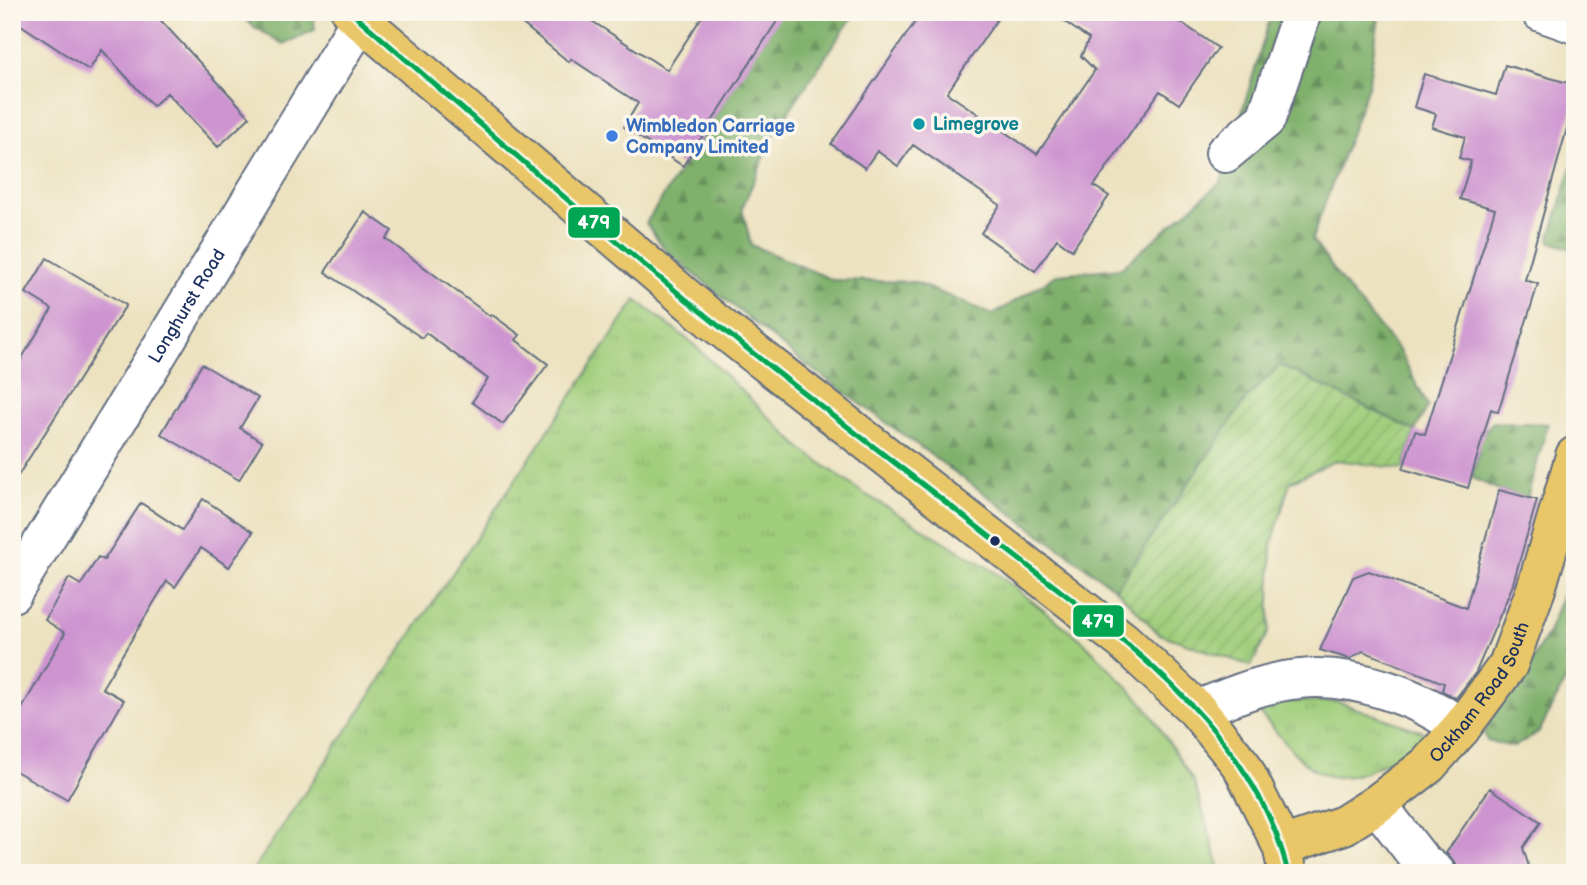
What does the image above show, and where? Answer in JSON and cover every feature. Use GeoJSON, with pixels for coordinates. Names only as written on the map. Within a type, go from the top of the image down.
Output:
{"type":"FeatureCollection","features":[{"type":"Feature","properties":{"kind":"main road"},"geometry":{"type":"LineString","coordinates":[[356,16],[713,321],[1123,640],[1197,710],[1242,766],[1285,859]]}},
{"type":"Feature","properties":{"kind":"main road","name":"Ockham Road South"},"geometry":{"type":"LineString","coordinates":[[1285,859],[1377,804],[1428,765],[1461,728],[1508,665],[1536,589],[1575,456]]}},
{"type":"Feature","properties":{"kind":"street"},"geometry":{"type":"LineString","coordinates":[[1225,153],[1266,119],[1302,12]]}},
{"type":"Feature","properties":{"kind":"street"},"geometry":{"type":"LineString","coordinates":[[1541,12],[1575,24]]}},
{"type":"Feature","properties":{"kind":"street","name":"Longhurst Road"},"geometry":{"type":"LineString","coordinates":[[12,593],[356,16]]}},
{"type":"Feature","properties":{"kind":"street"},"geometry":{"type":"LineString","coordinates":[[1197,710],[1246,691],[1301,678],[1364,683],[1437,710],[1461,728]]}},
{"type":"Feature","properties":{"kind":"street"},"geometry":{"type":"LineString","coordinates":[[1377,804],[1421,862],[1436,873]]}},
{"type":"Feature","properties":{"kind":"green space"},"geometry":{"type":"Polygon","coordinates":[[[237,12],[313,12],[315,30],[283,44],[253,26],[237,12]]]}},
{"type":"Feature","properties":{"kind":"green space"},"geometry":{"type":"Polygon","coordinates":[[[782,12],[856,12],[776,130],[742,208],[751,245],[833,280],[915,282],[993,315],[1058,274],[1121,268],[1221,182],[1272,12],[1380,12],[1368,86],[1312,239],[1346,287],[1400,352],[1428,406],[1415,431],[1280,365],[1247,398],[1116,589],[796,357],[667,252],[646,223],[782,12]]]}},
{"type":"Feature","properties":{"kind":"green space"},"geometry":{"type":"Polygon","coordinates":[[[1575,156],[1575,250],[1549,241],[1575,156]]]}},
{"type":"Feature","properties":{"kind":"green space"},"geometry":{"type":"Polygon","coordinates":[[[636,300],[691,342],[803,450],[860,491],[992,570],[1083,641],[1146,706],[1194,782],[1221,873],[251,873],[636,300]]]}},
{"type":"Feature","properties":{"kind":"green space"},"geometry":{"type":"Polygon","coordinates":[[[1280,365],[1415,431],[1403,469],[1336,460],[1290,482],[1272,544],[1269,631],[1251,666],[1159,634],[1116,589],[1247,398],[1280,365]]]}},
{"type":"Feature","properties":{"kind":"green space"},"geometry":{"type":"Polygon","coordinates":[[[1493,422],[1548,424],[1527,498],[1472,478],[1479,451],[1468,448],[1493,422]]]}},
{"type":"Feature","properties":{"kind":"green space"},"geometry":{"type":"Polygon","coordinates":[[[1575,563],[1575,662],[1539,732],[1514,747],[1487,741],[1483,727],[1513,690],[1547,635],[1575,563]]]}},
{"type":"Feature","properties":{"kind":"green space"},"geometry":{"type":"Polygon","coordinates":[[[1269,701],[1338,702],[1429,734],[1408,751],[1361,773],[1343,777],[1327,775],[1301,759],[1261,715],[1269,701]]]}},
{"type":"Feature","properties":{"kind":"building"},"geometry":{"type":"Polygon","coordinates":[[[12,12],[153,12],[250,117],[218,147],[167,93],[153,106],[102,50],[89,70],[12,19],[12,12]]]}},
{"type":"Feature","properties":{"kind":"building"},"geometry":{"type":"Polygon","coordinates":[[[508,12],[578,12],[667,70],[705,12],[783,12],[683,166],[624,127],[638,103],[571,59],[569,62],[508,12]]]}},
{"type":"Feature","properties":{"kind":"building","name":"Limegrove"},"geometry":{"type":"Polygon","coordinates":[[[922,12],[1002,12],[947,93],[1037,154],[1095,70],[1081,56],[1089,39],[1051,12],[1166,12],[1218,48],[1179,104],[1160,91],[1094,186],[1109,196],[1072,250],[1057,239],[1035,271],[981,233],[1000,205],[913,145],[898,166],[877,151],[865,168],[831,144],[922,12]]]}},
{"type":"Feature","properties":{"kind":"building"},"geometry":{"type":"Polygon","coordinates":[[[1505,65],[1575,85],[1575,99],[1525,280],[1538,284],[1498,412],[1491,409],[1468,488],[1403,469],[1415,431],[1425,434],[1495,209],[1460,199],[1471,161],[1459,158],[1465,137],[1432,127],[1436,114],[1414,107],[1424,74],[1496,95],[1505,65]]]}},
{"type":"Feature","properties":{"kind":"building"},"geometry":{"type":"Polygon","coordinates":[[[365,212],[392,231],[386,239],[520,335],[516,340],[548,364],[503,424],[472,402],[488,379],[426,333],[422,338],[325,272],[365,212]]]}},
{"type":"Feature","properties":{"kind":"building"},"geometry":{"type":"Polygon","coordinates":[[[47,258],[126,305],[12,485],[12,374],[52,309],[26,293],[47,258]]]}},
{"type":"Feature","properties":{"kind":"building"},"geometry":{"type":"Polygon","coordinates":[[[202,364],[258,398],[240,428],[262,442],[239,480],[161,434],[202,364]]]}},
{"type":"Feature","properties":{"kind":"building"},"geometry":{"type":"Polygon","coordinates":[[[1499,490],[1537,500],[1512,587],[1476,672],[1456,698],[1442,691],[1444,683],[1363,651],[1350,659],[1320,650],[1353,577],[1369,571],[1466,608],[1499,490]]]}},
{"type":"Feature","properties":{"kind":"building"},"geometry":{"type":"Polygon","coordinates":[[[203,499],[253,532],[229,567],[201,548],[175,587],[167,581],[102,688],[124,700],[67,800],[12,769],[12,726],[65,633],[45,620],[69,578],[81,585],[98,557],[104,560],[141,503],[182,530],[203,499]]]}},
{"type":"Feature","properties":{"kind":"building"},"geometry":{"type":"Polygon","coordinates":[[[1490,788],[1541,822],[1523,848],[1531,873],[1457,873],[1456,864],[1446,853],[1490,788]]]}},
{"type":"Feature","properties":{"kind":"transit line","name":"479"},"geometry":{"type":"LineString","coordinates":[[351,12],[577,208],[715,323],[1119,637],[1164,678],[1206,721],[1242,768],[1270,818],[1288,873]]}},
{"type":"Feature","properties":{"kind":"place","name":"Limegrove"},"geometry":{"type":"Point","coordinates":[919,124]}},
{"type":"Feature","properties":{"kind":"place","name":"Wimbledon Carriage Company Limited"},"geometry":{"type":"Point","coordinates":[612,136]}}]}
